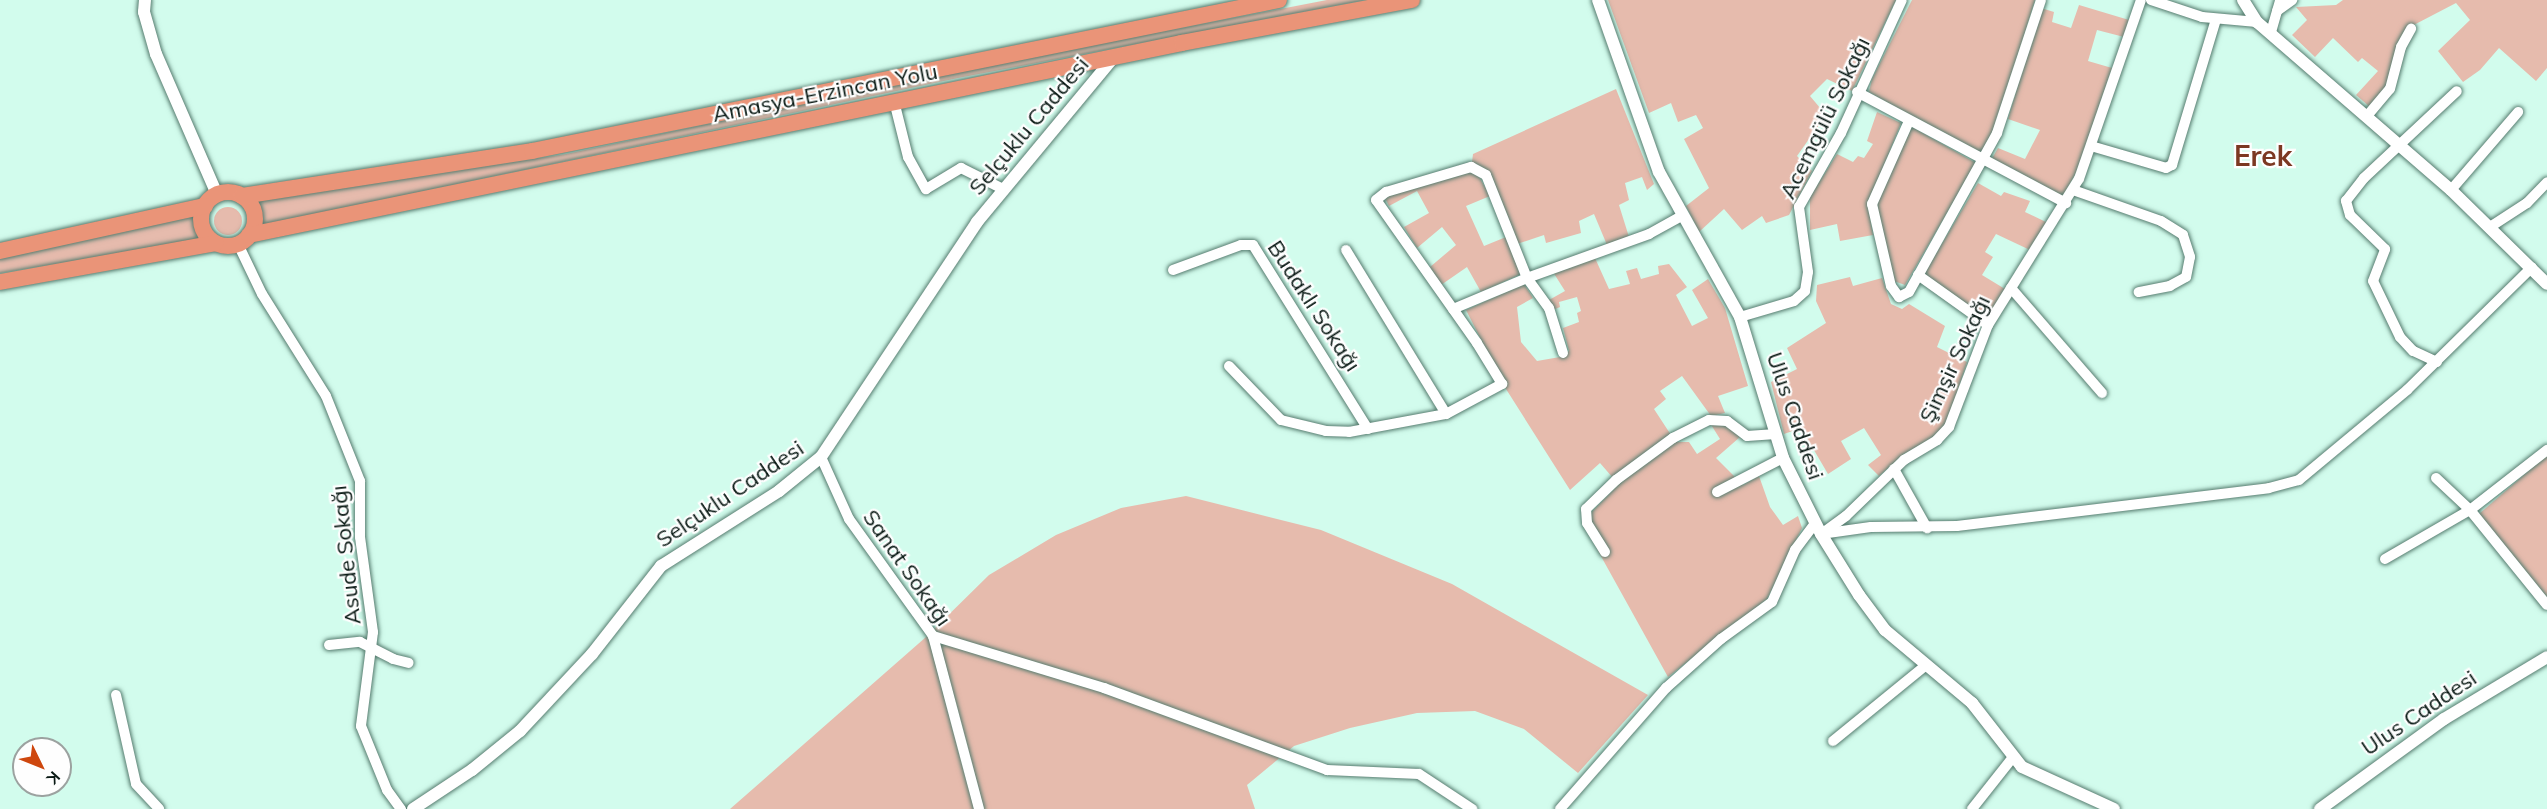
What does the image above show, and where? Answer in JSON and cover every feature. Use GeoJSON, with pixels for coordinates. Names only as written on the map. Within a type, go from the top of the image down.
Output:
{"type":"FeatureCollection","features":[{"type":"Feature","properties":{"kind":"highway","name":"Amasya-Erzincan Yolu"},"geometry":{"type":"LineString","coordinates":[[242,196],[532,151],[1279,0]]}},
{"type":"Feature","properties":{"kind":"highway","name":"Amasya-Erzincan Yolu"},"geometry":{"type":"LineString","coordinates":[[244,240],[894,101],[1412,0]]}},
{"type":"Feature","properties":{"kind":"highway"},"geometry":{"type":"LineString","coordinates":[[0,250],[211,200],[230,192],[242,196],[255,214],[244,240],[0,282]]}},
{"type":"Feature","properties":{"kind":"highway"},"geometry":{"type":"LineString","coordinates":[[211,200],[203,227],[216,243]]}},
{"type":"Feature","properties":{"kind":"street"},"geometry":{"type":"LineString","coordinates":[[145,0],[144,12],[156,54],[211,200]]}},
{"type":"Feature","properties":{"kind":"street","name":"Ulus Caddesi"},"geometry":{"type":"LineString","coordinates":[[1598,0],[1652,153],[1682,216],[1730,294],[1740,317],[1783,458],[1818,528],[1874,617],[1925,666],[1972,703],[2013,757],[2030,773],[2114,809]]}},
{"type":"Feature","properties":{"kind":"street","name":"Acemgülü Sokağı"},"geometry":{"type":"LineString","coordinates":[[1740,317],[1794,301],[1805,291],[1808,280],[1799,207],[1841,133],[1857,92],[1902,0]]}},
{"type":"Feature","properties":{"kind":"street"},"geometry":{"type":"LineString","coordinates":[[1909,121],[1872,204],[1872,213],[1895,294],[1905,295],[1984,162],[2006,110],[2041,0]]}},
{"type":"Feature","properties":{"kind":"street","name":"Şimşir Sokağı"},"geometry":{"type":"LineString","coordinates":[[1560,809],[1666,688],[1721,639],[1772,602],[1795,550],[1818,528],[1846,516],[1894,469],[1949,427],[1988,325],[2073,190],[2091,146],[2141,0]]}},
{"type":"Feature","properties":{"kind":"street"},"geometry":{"type":"LineString","coordinates":[[2151,0],[2216,19],[2258,22]]}},
{"type":"Feature","properties":{"kind":"street"},"geometry":{"type":"LineString","coordinates":[[2242,0],[2258,22],[2402,145],[2532,267],[2547,284]]}},
{"type":"Feature","properties":{"kind":"street"},"geometry":{"type":"LineString","coordinates":[[2271,32],[2279,5],[2292,0]]}},
{"type":"Feature","properties":{"kind":"street"},"geometry":{"type":"LineString","coordinates":[[2091,146],[2166,168],[2172,165],[2216,19]]}},
{"type":"Feature","properties":{"kind":"street"},"geometry":{"type":"LineString","coordinates":[[2367,116],[2390,89],[2401,48],[2411,29]]}},
{"type":"Feature","properties":{"kind":"street","name":"Selçuklu Caddesi"},"geometry":{"type":"LineString","coordinates":[[413,809],[472,770],[520,731],[592,654],[661,566],[779,491],[821,457],[939,275],[1003,189],[1113,58]]}},
{"type":"Feature","properties":{"kind":"street"},"geometry":{"type":"LineString","coordinates":[[2437,362],[2413,351],[2400,337],[2373,281],[2385,249],[2350,215],[2346,206],[2356,186],[2457,91]]}},
{"type":"Feature","properties":{"kind":"street"},"geometry":{"type":"LineString","coordinates":[[1857,92],[1984,162],[2066,203]]}},
{"type":"Feature","properties":{"kind":"street"},"geometry":{"type":"LineString","coordinates":[[894,101],[908,157],[926,189],[961,168],[1003,189]]}},
{"type":"Feature","properties":{"kind":"street"},"geometry":{"type":"LineString","coordinates":[[2451,190],[2518,112]]}},
{"type":"Feature","properties":{"kind":"street"},"geometry":{"type":"LineString","coordinates":[[1230,366],[1260,401],[1293,426],[1326,431],[1368,429],[1446,414],[1502,384],[1453,309],[1376,200],[1378,196],[1462,169],[1479,171],[1491,186],[1527,278],[1549,308],[1563,353]]}},
{"type":"Feature","properties":{"kind":"street"},"geometry":{"type":"LineString","coordinates":[[2490,227],[2527,203],[2547,182]]}},
{"type":"Feature","properties":{"kind":"street"},"geometry":{"type":"LineString","coordinates":[[2073,190],[2161,221],[2183,235],[2190,257],[2186,277],[2178,284],[2139,292]]}},
{"type":"Feature","properties":{"kind":"street"},"geometry":{"type":"LineString","coordinates":[[1453,309],[1527,278],[1649,234],[1682,216]]}},
{"type":"Feature","properties":{"kind":"street","name":"Asude Sokağı"},"geometry":{"type":"LineString","coordinates":[[244,240],[262,294],[326,396],[355,465],[363,494],[360,537],[373,622],[362,726],[387,790],[401,809]]}},
{"type":"Feature","properties":{"kind":"street","name":"Budaklı Sokağı"},"geometry":{"type":"LineString","coordinates":[[1173,270],[1241,245],[1252,245],[1368,429]]}},
{"type":"Feature","properties":{"kind":"street"},"geometry":{"type":"LineString","coordinates":[[1346,250],[1446,414]]}},
{"type":"Feature","properties":{"kind":"street"},"geometry":{"type":"LineString","coordinates":[[1818,528],[1926,528],[2284,485],[2324,464],[2437,362],[2532,267]]}},
{"type":"Feature","properties":{"kind":"street"},"geometry":{"type":"LineString","coordinates":[[1918,275],[1988,325]]}},
{"type":"Feature","properties":{"kind":"street","name":"Şimşir Sokağı"},"geometry":{"type":"LineString","coordinates":[[2011,288],[2102,393]]}},
{"type":"Feature","properties":{"kind":"street"},"geometry":{"type":"LineString","coordinates":[[1605,552],[1587,523],[1586,509],[1658,449],[1709,420],[1727,421],[1747,436],[1776,434]]}},
{"type":"Feature","properties":{"kind":"street"},"geometry":{"type":"LineString","coordinates":[[2385,559],[2470,510],[2547,450]]}},
{"type":"Feature","properties":{"kind":"street","name":"Sanat Sokağı"},"geometry":{"type":"LineString","coordinates":[[821,457],[849,519],[933,636],[979,809]]}},
{"type":"Feature","properties":{"kind":"street"},"geometry":{"type":"LineString","coordinates":[[1717,492],[1783,458]]}},
{"type":"Feature","properties":{"kind":"street"},"geometry":{"type":"LineString","coordinates":[[1894,469],[1926,528]]}},
{"type":"Feature","properties":{"kind":"street"},"geometry":{"type":"LineString","coordinates":[[2436,478],[2470,510],[2547,605]]}},
{"type":"Feature","properties":{"kind":"street"},"geometry":{"type":"LineString","coordinates":[[933,636],[1104,688],[1327,770],[1419,774],[1472,809]]}},
{"type":"Feature","properties":{"kind":"street"},"geometry":{"type":"LineString","coordinates":[[329,645],[360,642],[393,659],[409,663]]}},
{"type":"Feature","properties":{"kind":"street","name":"Ulus Caddesi"},"geometry":{"type":"LineString","coordinates":[[2320,809],[2444,719],[2547,657]]}},
{"type":"Feature","properties":{"kind":"street"},"geometry":{"type":"LineString","coordinates":[[1833,741],[1925,666]]}},
{"type":"Feature","properties":{"kind":"street"},"geometry":{"type":"LineString","coordinates":[[116,695],[136,784],[159,809]]}},
{"type":"Feature","properties":{"kind":"street"},"geometry":{"type":"LineString","coordinates":[[1972,809],[2013,757]]}},
{"type":"Feature","properties":{"kind":"shaded area"},"geometry":{"type":"Polygon","coordinates":[[[1327,0],[1365,0],[958,78],[259,226],[256,201],[566,154],[953,72],[1327,0]]]}},
{"type":"Feature","properties":{"kind":"shaded area"},"geometry":{"type":"Polygon","coordinates":[[[1608,0],[1896,0],[1852,91],[1827,79],[1810,96],[1826,115],[1797,156],[1812,171],[1789,215],[1766,223],[1762,216],[1742,230],[1724,209],[1699,232],[1686,206],[1709,188],[1684,139],[1703,128],[1696,115],[1678,122],[1671,103],[1649,113],[1608,0]]]}},
{"type":"Feature","properties":{"kind":"shaded area"},"geometry":{"type":"Polygon","coordinates":[[[1912,0],[2035,0],[1997,125],[1981,157],[1869,92],[1872,79],[1912,0]]]}},
{"type":"Feature","properties":{"kind":"shaded area"},"geometry":{"type":"Polygon","coordinates":[[[2343,0],[2547,0],[2547,68],[2536,81],[2499,48],[2480,70],[2463,82],[2438,51],[2470,20],[2456,3],[2408,28],[2385,88],[2370,107],[2356,95],[2378,71],[2362,58],[2358,62],[2333,38],[2315,57],[2292,35],[2307,20],[2296,7],[2336,5],[2343,0]]]}},
{"type":"Feature","properties":{"kind":"shaded area"},"geometry":{"type":"Polygon","coordinates":[[[2079,5],[2129,20],[2124,37],[2097,30],[2088,61],[2112,68],[2077,171],[2063,196],[1990,162],[1998,148],[2025,159],[2040,130],[2008,119],[2041,8],[2054,12],[2052,22],[2071,28],[2079,5]]]}},
{"type":"Feature","properties":{"kind":"shaded area"},"geometry":{"type":"Polygon","coordinates":[[[1616,89],[1654,184],[1647,190],[1642,177],[1625,183],[1629,200],[1619,205],[1629,237],[1607,245],[1594,214],[1579,221],[1581,233],[1546,243],[1544,235],[1517,244],[1488,175],[1472,162],[1473,154],[1616,89]]]}},
{"type":"Feature","properties":{"kind":"shaded area"},"geometry":{"type":"Polygon","coordinates":[[[1877,112],[1901,123],[1868,205],[1873,235],[1840,241],[1837,224],[1810,230],[1810,197],[1837,154],[1853,162],[1858,156],[1864,158],[1873,144],[1867,141],[1877,112]]]}},
{"type":"Feature","properties":{"kind":"shaded area"},"geometry":{"type":"Polygon","coordinates":[[[1912,127],[1976,163],[1905,285],[1894,281],[1876,204],[1912,127]]]}},
{"type":"Feature","properties":{"kind":"shaded area"},"geometry":{"type":"Polygon","coordinates":[[[1468,171],[1478,175],[1490,196],[1466,206],[1484,246],[1506,237],[1521,274],[1481,292],[1467,267],[1441,285],[1430,267],[1456,245],[1442,227],[1417,248],[1404,227],[1429,213],[1417,191],[1389,206],[1384,196],[1468,171]]]}},
{"type":"Feature","properties":{"kind":"shaded area"},"geometry":{"type":"Polygon","coordinates":[[[1978,183],[2001,196],[2004,192],[2030,201],[2025,212],[2048,223],[2030,250],[1996,234],[1985,252],[1993,257],[1982,275],[2005,289],[1988,319],[1924,274],[1978,183]]]}},
{"type":"Feature","properties":{"kind":"shaded area"},"geometry":{"type":"Polygon","coordinates":[[[228,207],[238,211],[242,221],[238,231],[228,235],[218,231],[214,221],[218,211],[228,207]]]}},
{"type":"Feature","properties":{"kind":"shaded area"},"geometry":{"type":"Polygon","coordinates":[[[194,216],[201,240],[0,273],[0,259],[194,216]]]}},
{"type":"Feature","properties":{"kind":"shaded area"},"geometry":{"type":"Polygon","coordinates":[[[1595,258],[1609,289],[1630,284],[1626,271],[1637,268],[1641,279],[1659,274],[1658,266],[1669,264],[1687,287],[1676,295],[1692,326],[1708,318],[1692,290],[1708,279],[1725,308],[1748,386],[1718,396],[1725,413],[1711,416],[1682,376],[1660,391],[1666,399],[1654,409],[1671,435],[1613,478],[1600,463],[1570,490],[1506,389],[1466,310],[1524,284],[1533,298],[1517,307],[1521,342],[1537,361],[1560,357],[1569,351],[1563,328],[1579,322],[1577,313],[1581,311],[1577,297],[1559,302],[1560,307],[1553,310],[1549,300],[1565,291],[1553,272],[1595,258]]]}},
{"type":"Feature","properties":{"kind":"shaded area"},"geometry":{"type":"Polygon","coordinates":[[[1850,277],[1853,286],[1882,278],[1891,304],[1902,309],[1909,304],[1945,326],[1937,347],[1967,362],[1947,423],[1939,435],[1904,454],[1879,476],[1868,465],[1881,455],[1864,428],[1841,441],[1851,459],[1828,474],[1801,428],[1784,434],[1771,382],[1797,369],[1787,348],[1826,323],[1816,301],[1817,285],[1850,277]]]}},
{"type":"Feature","properties":{"kind":"shaded area"},"geometry":{"type":"Polygon","coordinates":[[[1710,423],[1727,426],[1740,437],[1716,458],[1743,485],[1759,476],[1770,507],[1783,525],[1798,516],[1802,528],[1767,599],[1668,677],[1582,522],[1621,482],[1675,442],[1689,442],[1697,454],[1720,439],[1710,423]]]}},
{"type":"Feature","properties":{"kind":"shaded area"},"geometry":{"type":"Polygon","coordinates":[[[2547,455],[2547,597],[2479,514],[2547,455]]]}},
{"type":"Feature","properties":{"kind":"shaded area"},"geometry":{"type":"Polygon","coordinates":[[[1186,496],[1321,530],[1452,584],[1648,695],[1578,773],[1524,729],[1475,711],[1417,713],[1350,728],[1294,746],[1247,785],[1255,809],[730,809],[926,637],[989,575],[1056,535],[1121,508],[1186,496]]]}},
{"type":"Feature","properties":{"kind":"district","name":"Erek"},"geometry":{"type":"Point","coordinates":[2263,156]}}]}
